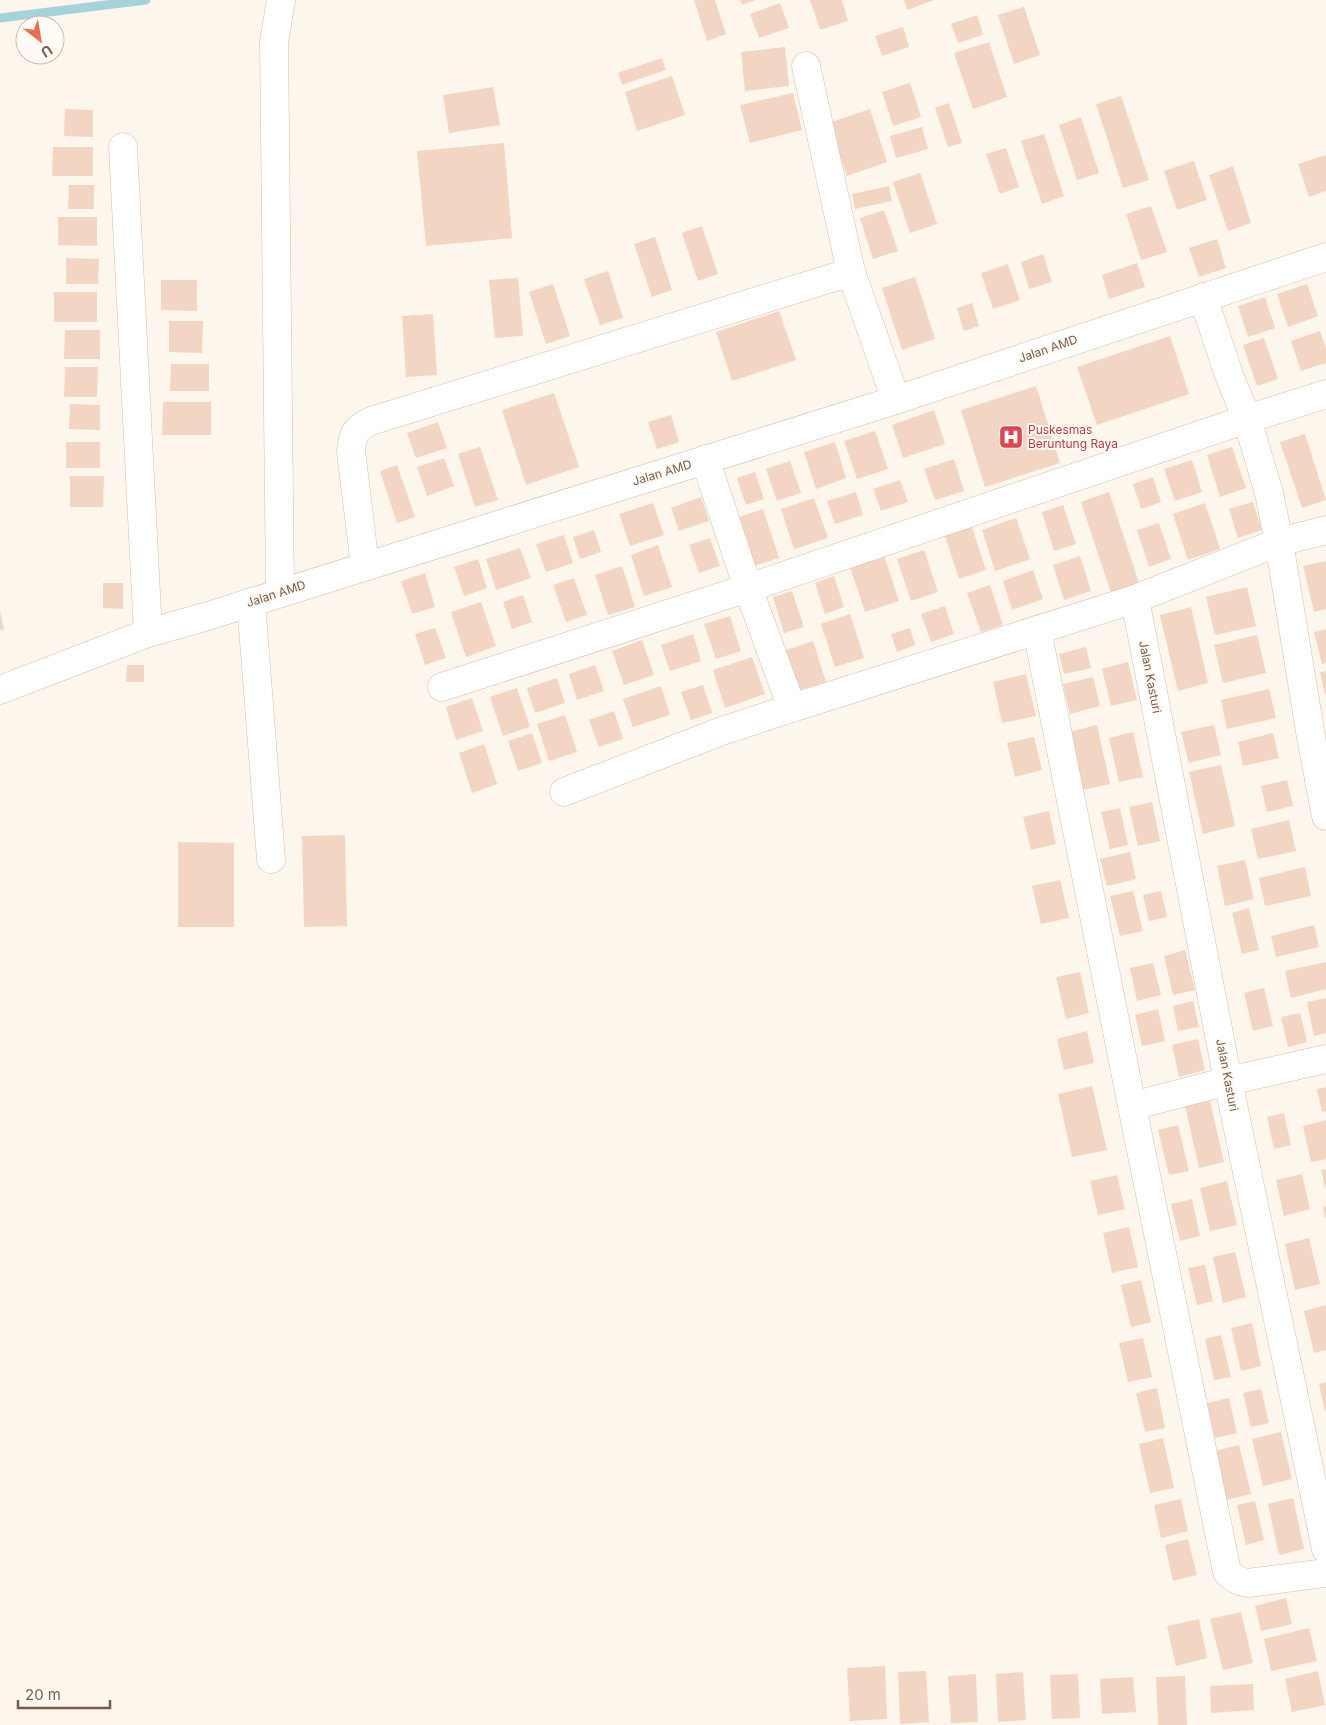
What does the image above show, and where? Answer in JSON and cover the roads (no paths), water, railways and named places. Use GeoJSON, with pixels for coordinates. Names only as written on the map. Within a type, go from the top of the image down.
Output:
{"type":"FeatureCollection","features":[{"type":"Feature","properties":{"kind":"street"},"geometry":{"type":"LineString","coordinates":[[280,592],[274,42],[281,0]]}},
{"type":"Feature","properties":{"kind":"street"},"geometry":{"type":"LineString","coordinates":[[806,66],[851,272],[896,400]]}},
{"type":"Feature","properties":{"kind":"street"},"geometry":{"type":"LineString","coordinates":[[123,147],[148,633]]}},
{"type":"Feature","properties":{"kind":"street","name":"Jalan AMD"},"geometry":{"type":"LineString","coordinates":[[0,690],[148,633],[896,400],[1326,257]]}},
{"type":"Feature","properties":{"kind":"street"},"geometry":{"type":"LineString","coordinates":[[365,566],[351,451],[353,437],[358,427],[371,421],[851,272]]}},
{"type":"Feature","properties":{"kind":"street"},"geometry":{"type":"LineString","coordinates":[[1203,297],[1229,375],[1248,418],[1269,493],[1326,816]]}},
{"type":"Feature","properties":{"kind":"street"},"geometry":{"type":"LineString","coordinates":[[442,687],[748,588],[1248,418],[1326,394]]}},
{"type":"Feature","properties":{"kind":"street"},"geometry":{"type":"LineString","coordinates":[[705,459],[748,588],[792,708]]}},
{"type":"Feature","properties":{"kind":"street"},"geometry":{"type":"LineString","coordinates":[[564,792],[722,732],[792,708],[1135,600],[1279,542],[1326,530]]}},
{"type":"Feature","properties":{"kind":"street","name":"Jalan Kasturi"},"geometry":{"type":"LineString","coordinates":[[1135,600],[1228,1081],[1326,1549]]}},
{"type":"Feature","properties":{"kind":"street"},"geometry":{"type":"LineString","coordinates":[[251,602],[271,859]]}},
{"type":"Feature","properties":{"kind":"street"},"geometry":{"type":"LineString","coordinates":[[1038,630],[1227,1572],[1241,1582],[1326,1573]]}},
{"type":"Feature","properties":{"kind":"street"},"geometry":{"type":"LineString","coordinates":[[1132,1106],[1228,1081],[1326,1059]]}},
{"type":"Feature","properties":{"kind":"waterway"},"geometry":{"type":"LineString","coordinates":[[0,18],[146,0]]}},
{"type":"Feature","properties":{"kind":"place","name":"Puskesmas Beruntung Raya"},"geometry":{"type":"Point","coordinates":[1011,437]}}]}
